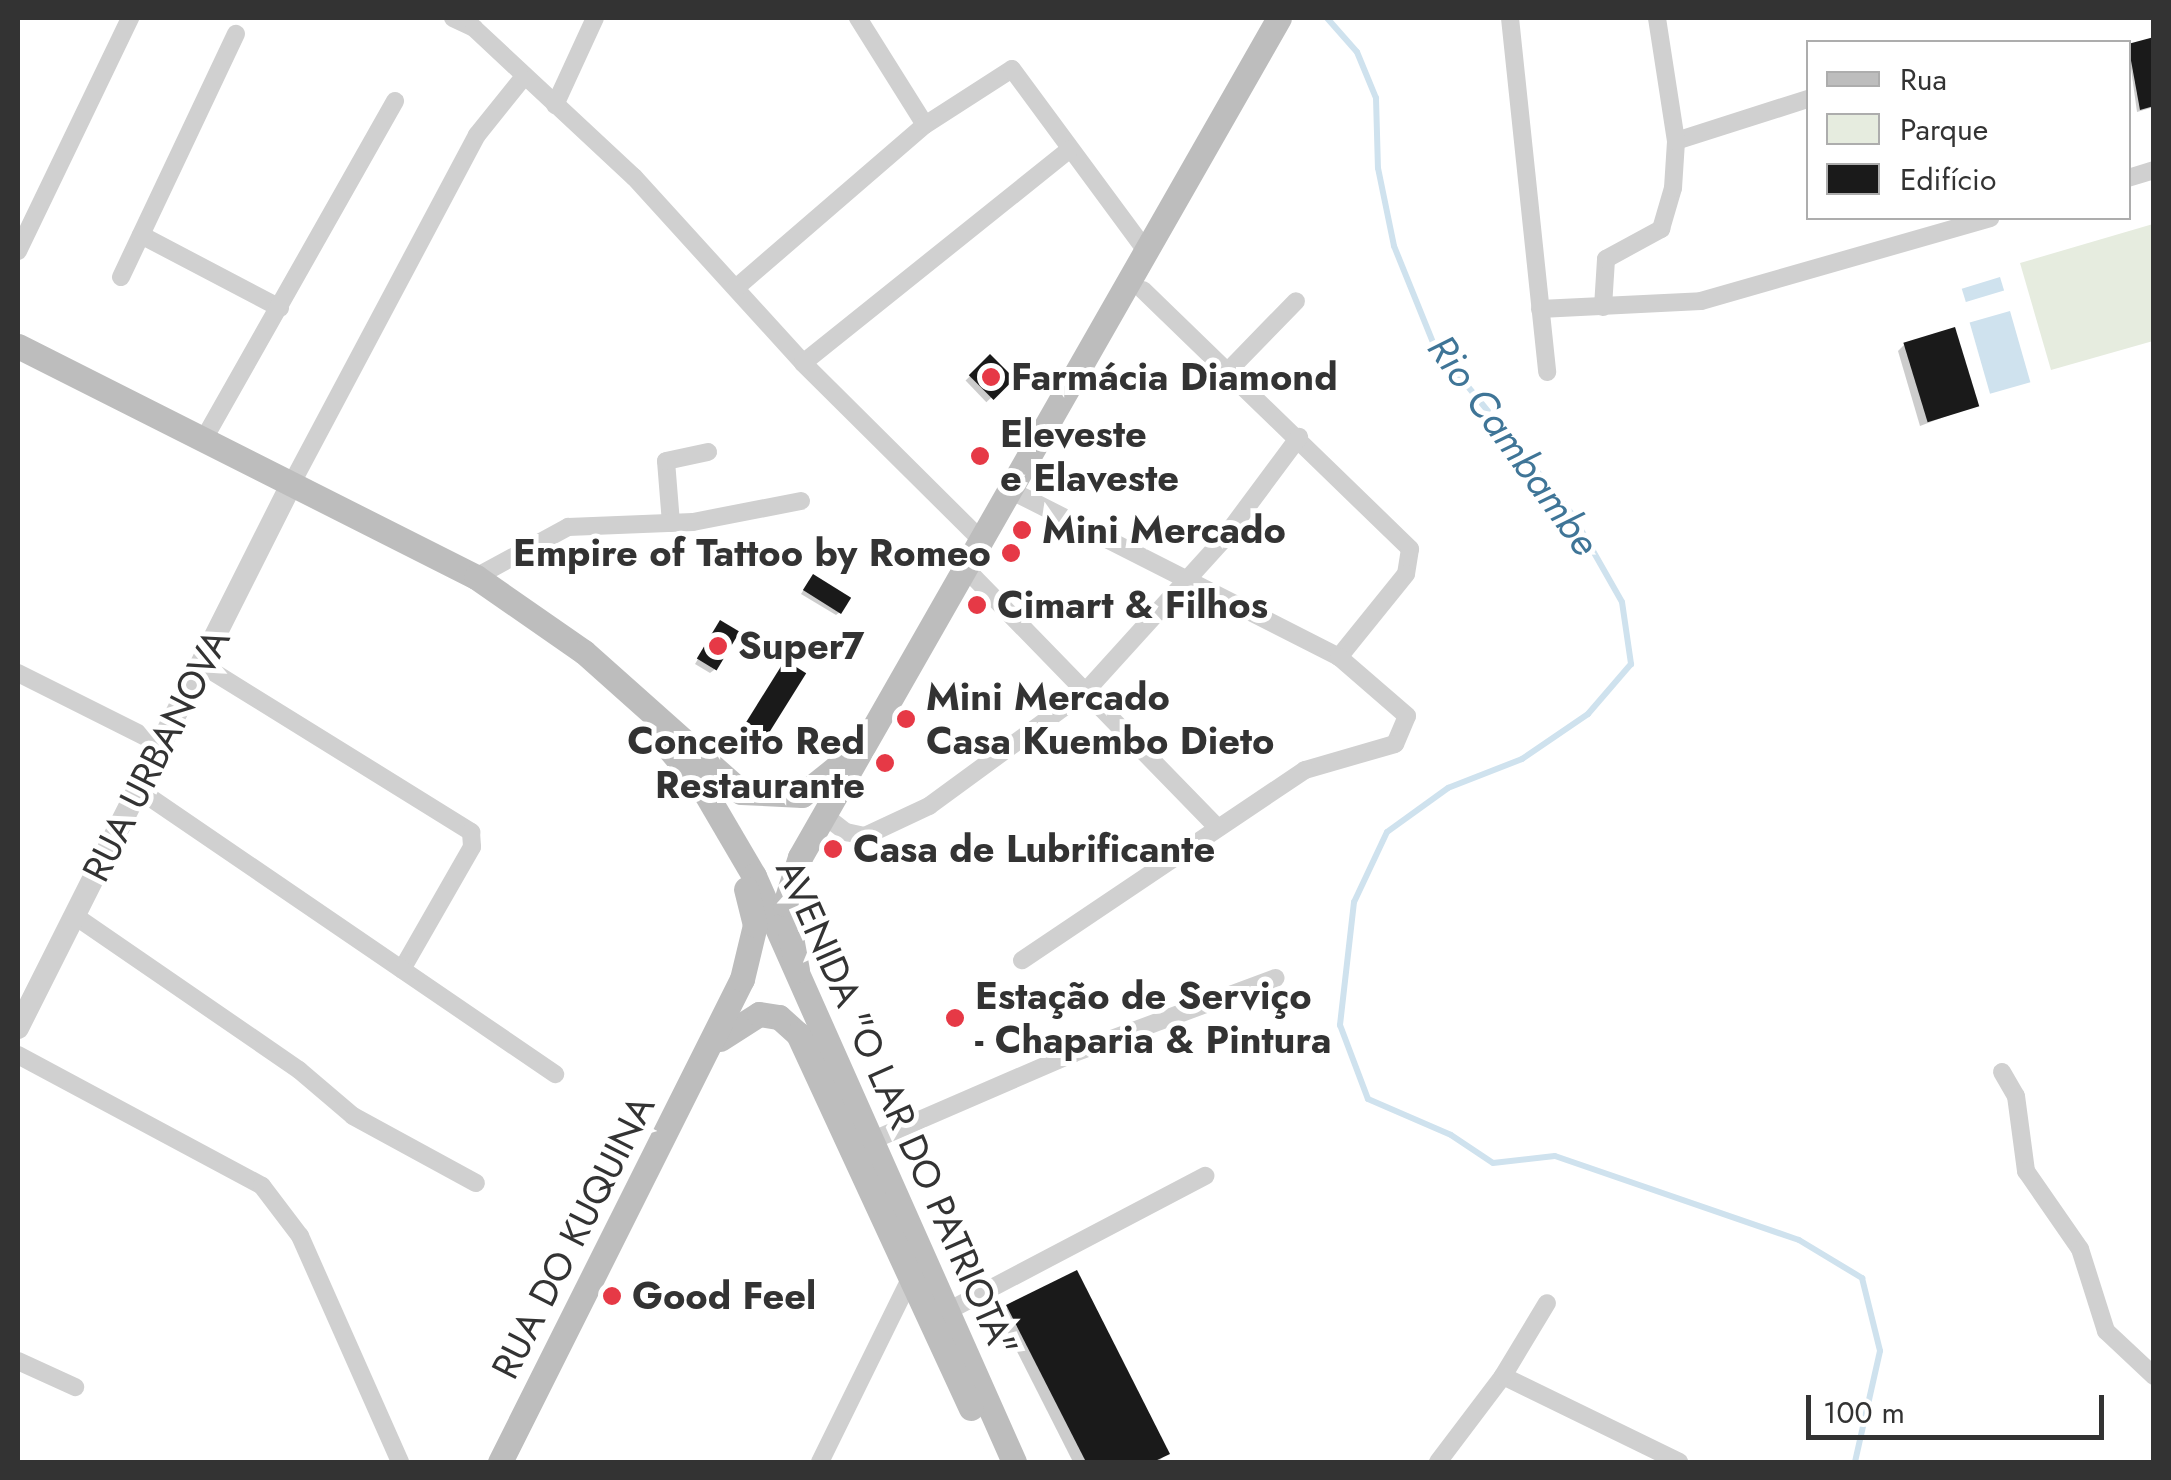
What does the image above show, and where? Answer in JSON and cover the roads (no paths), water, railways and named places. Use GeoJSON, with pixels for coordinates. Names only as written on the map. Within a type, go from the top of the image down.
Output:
{"type":"FeatureCollection","features":[{"type":"Feature","properties":{"kind":"main road"},"geometry":{"type":"LineString","coordinates":[[797,970],[788,888],[824,815],[868,732],[1280,18]]}},
{"type":"Feature","properties":{"kind":"main road","name":"AVENIDA \"O LAR DO PATRIOTA\""},"geometry":{"type":"LineString","coordinates":[[18,346],[206,437],[476,577],[552,627],[724,781],[755,796],[786,798],[817,789],[868,732]]}},
{"type":"Feature","properties":{"kind":"main road","name":"AVENIDA \"O LAR DO PATRIOTA\""},"geometry":{"type":"LineString","coordinates":[[612,679],[702,789],[754,876],[1014,1462]]}},
{"type":"Feature","properties":{"kind":"main road","name":"AVENIDA \"O LAR DO PATRIOTA\""},"geometry":{"type":"LineString","coordinates":[[702,789],[755,924],[749,960],[712,1046]]}},
{"type":"Feature","properties":{"kind":"main road","name":"AVENIDA \"O LAR DO PATRIOTA\""},"geometry":{"type":"LineString","coordinates":[[712,1046],[740,1021],[759,1014],[779,1018],[798,1034],[996,1462]]}},
{"type":"Feature","properties":{"kind":"main road","name":"RUA DO KUQUINA"},"geometry":{"type":"LineString","coordinates":[[500,1462],[712,1046]]}},
{"type":"Feature","properties":{"kind":"street"},"geometry":{"type":"LineString","coordinates":[[18,251],[130,18]]}},
{"type":"Feature","properties":{"kind":"street"},"geometry":{"type":"LineString","coordinates":[[453,18],[474,28],[522,79],[555,105],[737,287],[803,363],[981,540]]}},
{"type":"Feature","properties":{"kind":"street"},"geometry":{"type":"LineString","coordinates":[[555,105],[595,18]]}},
{"type":"Feature","properties":{"kind":"street"},"geometry":{"type":"LineString","coordinates":[[858,18],[925,125]]}},
{"type":"Feature","properties":{"kind":"street"},"geometry":{"type":"LineString","coordinates":[[1510,18],[1547,372]]}},
{"type":"Feature","properties":{"kind":"street"},"geometry":{"type":"LineString","coordinates":[[1603,306],[1606,258],[1650,240],[1669,212],[1676,141],[1658,18]]}},
{"type":"Feature","properties":{"kind":"street"},"geometry":{"type":"LineString","coordinates":[[121,277],[236,34]]}},
{"type":"Feature","properties":{"kind":"street"},"geometry":{"type":"LineString","coordinates":[[737,287],[925,125],[1012,68],[1146,251]]}},
{"type":"Feature","properties":{"kind":"street"},"geometry":{"type":"LineString","coordinates":[[293,482],[477,135],[522,79]]}},
{"type":"Feature","properties":{"kind":"street"},"geometry":{"type":"LineString","coordinates":[[206,437],[395,101]]}},
{"type":"Feature","properties":{"kind":"street"},"geometry":{"type":"LineString","coordinates":[[1676,141],[1806,101]]}},
{"type":"Feature","properties":{"kind":"street"},"geometry":{"type":"LineString","coordinates":[[803,363],[1069,150]]}},
{"type":"Feature","properties":{"kind":"street"},"geometry":{"type":"LineString","coordinates":[[1540,309],[1701,301],[1983,220]]}},
{"type":"Feature","properties":{"kind":"street"},"geometry":{"type":"LineString","coordinates":[[141,235],[280,308]]}},
{"type":"Feature","properties":{"kind":"street"},"geometry":{"type":"LineString","coordinates":[[1143,290],[1299,437],[1413,557],[1339,657]]}},
{"type":"Feature","properties":{"kind":"street"},"geometry":{"type":"LineString","coordinates":[[1229,370],[1296,301]]}},
{"type":"Feature","properties":{"kind":"street"},"geometry":{"type":"LineString","coordinates":[[824,815],[846,832],[865,836],[929,806],[984,772],[1086,691],[1187,579],[1299,437]]}},
{"type":"Feature","properties":{"kind":"street"},"geometry":{"type":"LineString","coordinates":[[670,523],[666,461],[708,452]]}},
{"type":"Feature","properties":{"kind":"street","name":"RUA URBANOVA"},"geometry":{"type":"LineString","coordinates":[[18,1028],[293,482]]}},
{"type":"Feature","properties":{"kind":"street"},"geometry":{"type":"LineString","coordinates":[[1010,490],[1339,657],[1397,702],[1407,716],[1406,730],[1396,744],[1305,770],[1216,826],[1111,906],[1022,960]]}},
{"type":"Feature","properties":{"kind":"street"},"geometry":{"type":"LineString","coordinates":[[476,577],[568,527],[670,523],[802,501]]}},
{"type":"Feature","properties":{"kind":"street"},"geometry":{"type":"LineString","coordinates":[[965,568],[1216,826]]}},
{"type":"Feature","properties":{"kind":"street"},"geometry":{"type":"LineString","coordinates":[[202,665],[471,832],[472,846],[402,969]]}},
{"type":"Feature","properties":{"kind":"street"},"geometry":{"type":"LineString","coordinates":[[18,673],[162,744]]}},
{"type":"Feature","properties":{"kind":"street"},"geometry":{"type":"LineString","coordinates":[[140,790],[555,1074]]}},
{"type":"Feature","properties":{"kind":"street"},"geometry":{"type":"LineString","coordinates":[[75,916],[299,1070],[353,1116],[476,1183]]}},
{"type":"Feature","properties":{"kind":"street"},"geometry":{"type":"LineString","coordinates":[[870,1140],[1074,1053],[1276,978]]}},
{"type":"Feature","properties":{"kind":"street"},"geometry":{"type":"LineString","coordinates":[[18,1055],[262,1186],[300,1236],[400,1462]]}},
{"type":"Feature","properties":{"kind":"street"},"geometry":{"type":"LineString","coordinates":[[2002,1072],[2016,1096],[2026,1172],[2080,1250],[2106,1331],[2154,1376]]}},
{"type":"Feature","properties":{"kind":"street"},"geometry":{"type":"LineString","coordinates":[[946,1312],[1205,1176]]}},
{"type":"Feature","properties":{"kind":"street"},"geometry":{"type":"LineString","coordinates":[[820,1462],[910,1280]]}},
{"type":"Feature","properties":{"kind":"street"},"geometry":{"type":"LineString","coordinates":[[1438,1462],[1504,1376],[1547,1303]]}},
{"type":"Feature","properties":{"kind":"street"},"geometry":{"type":"LineString","coordinates":[[18,1361],[75,1387]]}},
{"type":"Feature","properties":{"kind":"street"},"geometry":{"type":"LineString","coordinates":[[1504,1376],[1679,1462]]}},
{"type":"Feature","properties":{"kind":"water"},"geometry":{"type":"Polygon","coordinates":[[[2000,277],[2004,290],[1966,302],[1962,289],[2000,277]]]}},
{"type":"Feature","properties":{"kind":"water"},"geometry":{"type":"Polygon","coordinates":[[[2010,311],[2030,382],[1990,394],[1970,323],[2010,311]]]}},
{"type":"Feature","properties":{"kind":"waterway","name":"Rio Cambambe"},"geometry":{"type":"LineString","coordinates":[[1327,18],[1357,52],[1376,98],[1378,168],[1394,246],[1434,345],[1572,514],[1622,602],[1631,664],[1588,714],[1522,759],[1448,788],[1387,832],[1354,902],[1340,1025],[1368,1099],[1451,1135],[1493,1163],[1555,1156],[1799,1240],[1862,1278],[1880,1351],[1855,1462]]}},
{"type":"Feature","properties":{"kind":"place","name":"Farmácia Diamond"},"geometry":{"type":"Point","coordinates":[991,377]}},
{"type":"Feature","properties":{"kind":"place","name":"Eleveste e Elaveste"},"geometry":{"type":"Point","coordinates":[980,456]}},
{"type":"Feature","properties":{"kind":"place","name":"Mini Mercado"},"geometry":{"type":"Point","coordinates":[1022,530]}},
{"type":"Feature","properties":{"kind":"place","name":"Empire of Tattoo by Romeo"},"geometry":{"type":"Point","coordinates":[1011,553]}},
{"type":"Feature","properties":{"kind":"place","name":"Cimart & Filhos"},"geometry":{"type":"Point","coordinates":[977,605]}},
{"type":"Feature","properties":{"kind":"place","name":"Super7"},"geometry":{"type":"Point","coordinates":[718,646]}},
{"type":"Feature","properties":{"kind":"place","name":"Mini Mercado Casa Kuembo Dieto"},"geometry":{"type":"Point","coordinates":[906,719]}},
{"type":"Feature","properties":{"kind":"place","name":"Conceito Red Restaurante"},"geometry":{"type":"Point","coordinates":[885,763]}},
{"type":"Feature","properties":{"kind":"place","name":"Casa de Lubrificante"},"geometry":{"type":"Point","coordinates":[833,849]}},
{"type":"Feature","properties":{"kind":"place","name":"Estação de Serviço - Chaparia & Pintura"},"geometry":{"type":"Point","coordinates":[955,1018]}},
{"type":"Feature","properties":{"kind":"place","name":"Good Feel"},"geometry":{"type":"Point","coordinates":[612,1296]}}]}
